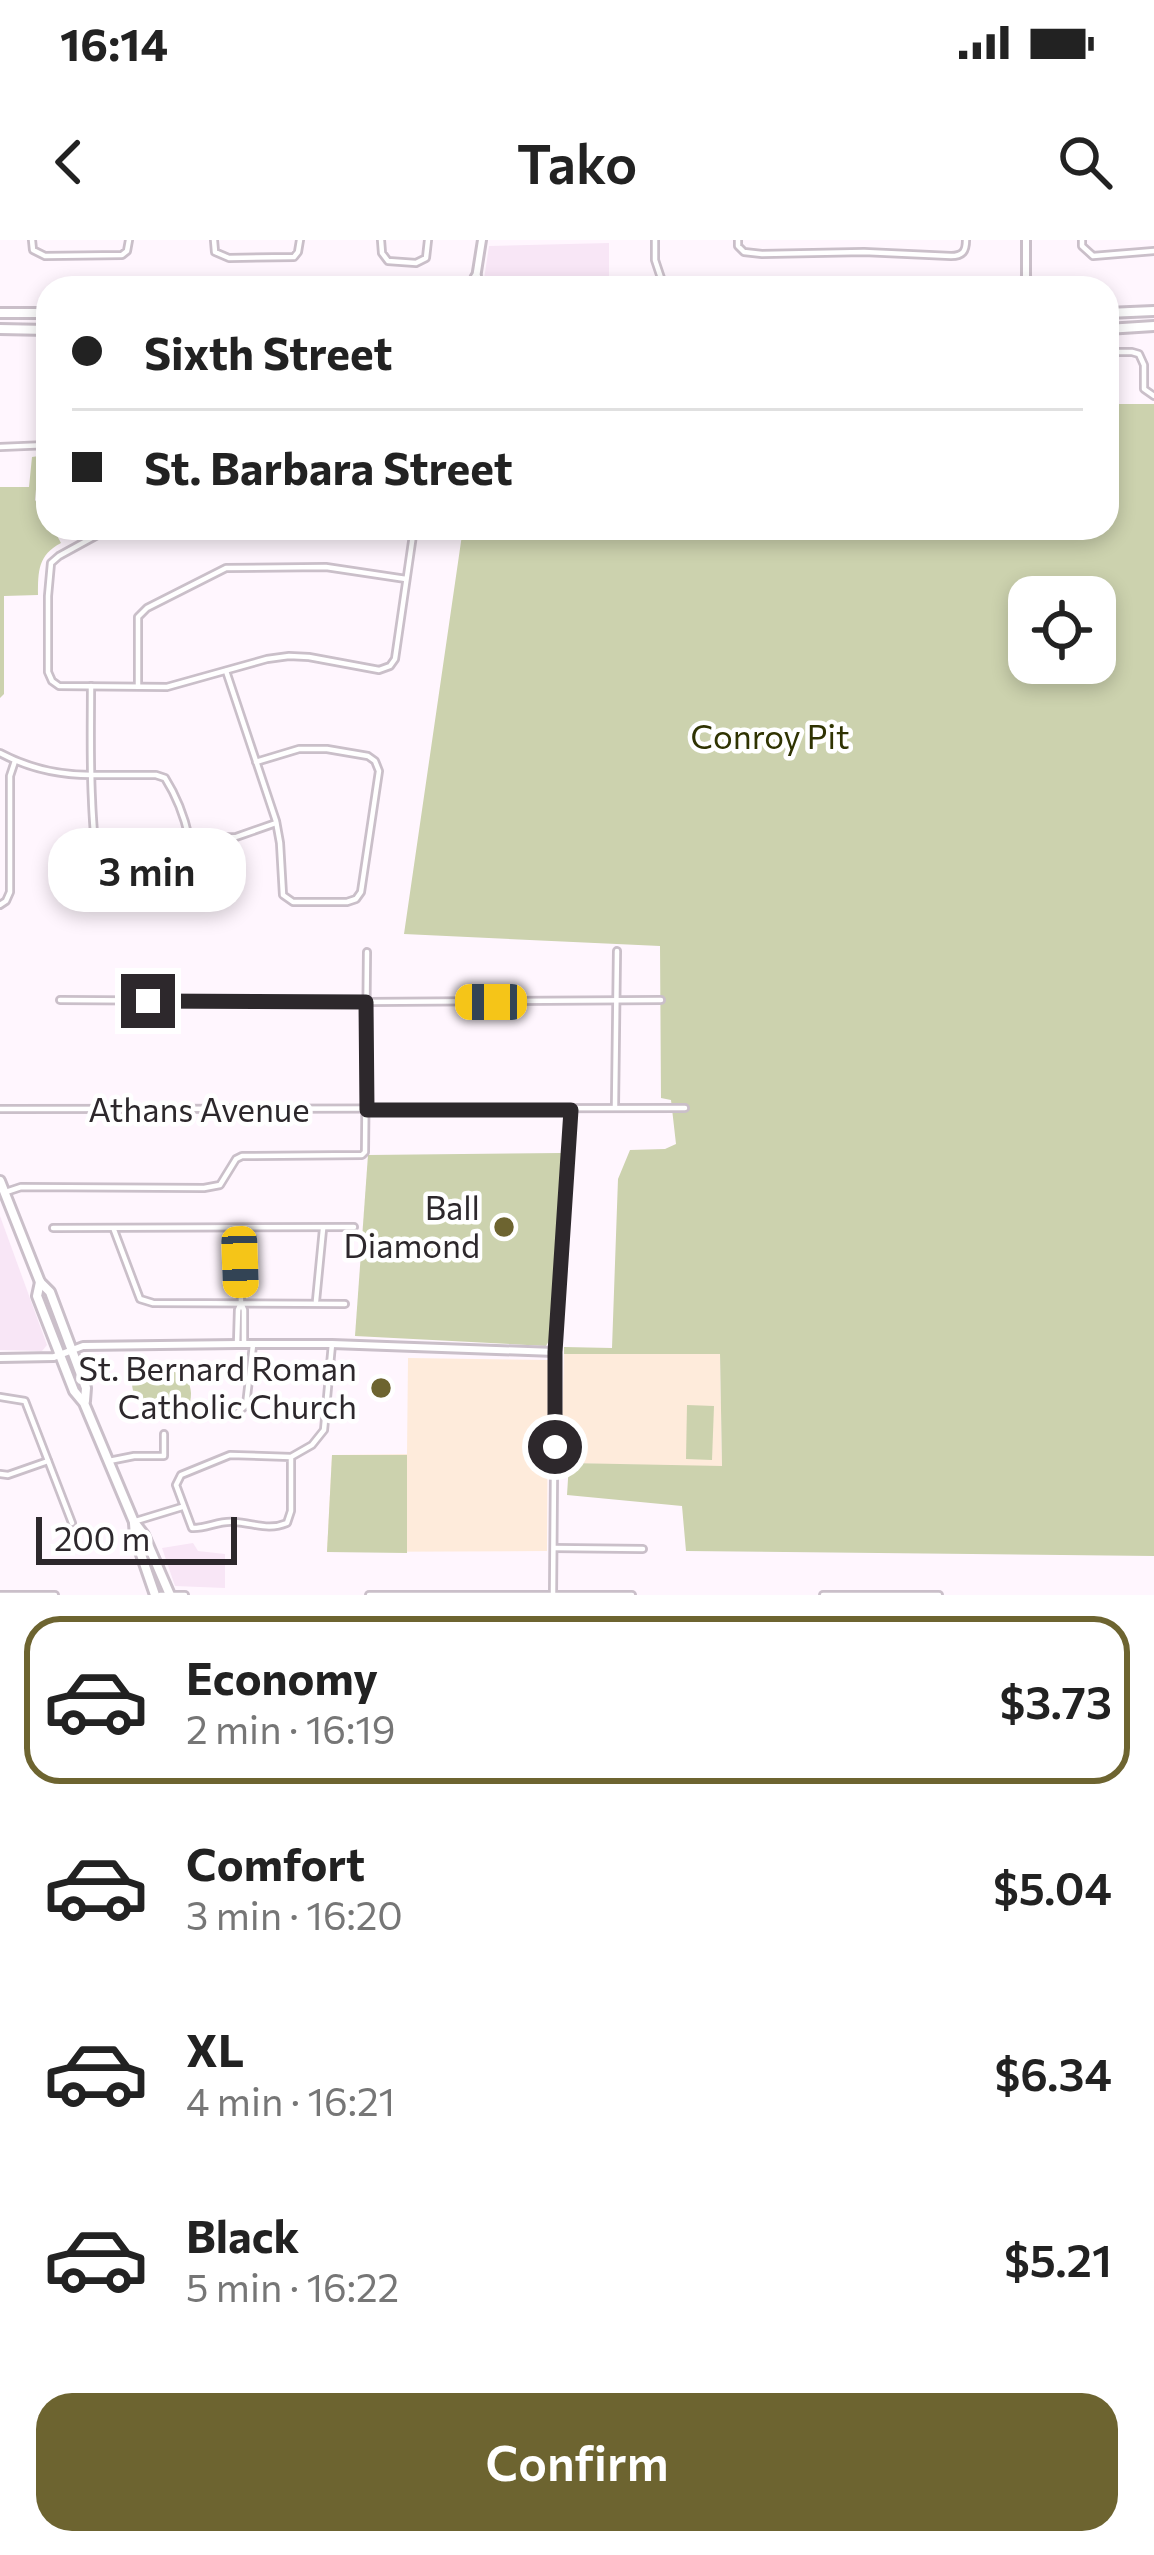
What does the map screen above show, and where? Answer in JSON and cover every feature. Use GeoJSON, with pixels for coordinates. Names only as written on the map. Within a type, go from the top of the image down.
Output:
{"type":"FeatureCollection","features":[{"type":"Feature","properties":{"kind":"main road"},"geometry":{"type":"LineString","coordinates":[[1119,312],[1154,310]]}},
{"type":"Feature","properties":{"kind":"main road"},"geometry":{"type":"LineString","coordinates":[[0,313],[36,313]]}},
{"type":"Feature","properties":{"kind":"main road"},"geometry":{"type":"LineString","coordinates":[[1119,327],[1154,326]]}},
{"type":"Feature","properties":{"kind":"main road"},"geometry":{"type":"LineString","coordinates":[[0,329],[36,330]]}},
{"type":"Feature","properties":{"kind":"main road"},"geometry":{"type":"LineString","coordinates":[[0,1181],[72,1350],[86,1388],[84,1403]]}},
{"type":"Feature","properties":{"kind":"main road"},"geometry":{"type":"LineString","coordinates":[[40,1282],[37,1296],[74,1391],[84,1403],[170,1595]]}},
{"type":"Feature","properties":{"kind":"main road"},"geometry":{"type":"LineString","coordinates":[[134,1522],[134,1537],[157,1595]]}},
{"type":"Feature","properties":{"kind":"street"},"geometry":{"type":"LineString","coordinates":[[32,240],[34,250],[45,256],[122,255],[128,240]]}},
{"type":"Feature","properties":{"kind":"street"},"geometry":{"type":"LineString","coordinates":[[214,240],[215,252],[229,258],[294,257],[300,240]]}},
{"type":"Feature","properties":{"kind":"street"},"geometry":{"type":"LineString","coordinates":[[381,240],[388,261],[416,263],[426,257],[428,240]]}},
{"type":"Feature","properties":{"kind":"street"},"geometry":{"type":"LineString","coordinates":[[476,276],[482,240]]}},
{"type":"Feature","properties":{"kind":"street"},"geometry":{"type":"LineString","coordinates":[[656,240],[660,276]]}},
{"type":"Feature","properties":{"kind":"street"},"geometry":{"type":"LineString","coordinates":[[738,240],[744,251],[762,254],[951,256],[962,254],[966,240]]}},
{"type":"Feature","properties":{"kind":"street"},"geometry":{"type":"LineString","coordinates":[[1025,276],[1026,240]]}},
{"type":"Feature","properties":{"kind":"street"},"geometry":{"type":"LineString","coordinates":[[1082,240],[1093,256],[1154,250]]}},
{"type":"Feature","properties":{"kind":"street"},"geometry":{"type":"LineString","coordinates":[[1119,352],[1139,355],[1144,389],[1154,396]]}},
{"type":"Feature","properties":{"kind":"street"},"geometry":{"type":"LineString","coordinates":[[0,447],[36,446]]}},
{"type":"Feature","properties":{"kind":"street"},"geometry":{"type":"LineString","coordinates":[[88,540],[51,562],[50,677],[59,686],[181,685],[267,659],[296,656],[379,670],[390,666],[412,540]]}},
{"type":"Feature","properties":{"kind":"street"},"geometry":{"type":"LineString","coordinates":[[138,686],[138,616],[226,568],[326,567],[406,579]]}},
{"type":"Feature","properties":{"kind":"street"},"geometry":{"type":"LineString","coordinates":[[226,671],[276,823],[285,899],[356,899],[361,892],[378,766],[366,755],[308,748],[256,762]]}},
{"type":"Feature","properties":{"kind":"street"},"geometry":{"type":"LineString","coordinates":[[0,753],[45,770],[92,775],[156,775],[165,778],[191,838],[191,889],[186,900],[109,902],[98,894],[92,775],[91,686]]}},
{"type":"Feature","properties":{"kind":"street"},"geometry":{"type":"LineString","coordinates":[[0,904],[10,892],[10,776],[15,761]]}},
{"type":"Feature","properties":{"kind":"street"},"geometry":{"type":"LineString","coordinates":[[0,823],[10,823]]}},
{"type":"Feature","properties":{"kind":"street"},"geometry":{"type":"LineString","coordinates":[[191,838],[236,837],[276,823]]}},
{"type":"Feature","properties":{"kind":"street"},"geometry":{"type":"LineString","coordinates":[[615,1106],[617,951]]}},
{"type":"Feature","properties":{"kind":"street"},"geometry":{"type":"LineString","coordinates":[[5,1192],[21,1187],[204,1188],[220,1185],[242,1156],[362,1155],[367,1110],[367,952]]}},
{"type":"Feature","properties":{"kind":"street"},"geometry":{"type":"LineString","coordinates":[[60,1000],[661,1000]]}},
{"type":"Feature","properties":{"kind":"street","name":"Athans Avenue"},"geometry":{"type":"LineString","coordinates":[[0,1109],[685,1108]]}},
{"type":"Feature","properties":{"kind":"street"},"geometry":{"type":"LineString","coordinates":[[553,1594],[555,1352],[571,1110]]}},
{"type":"Feature","properties":{"kind":"street"},"geometry":{"type":"LineString","coordinates":[[53,1228],[354,1227]]}},
{"type":"Feature","properties":{"kind":"street"},"geometry":{"type":"LineString","coordinates":[[237,1412],[246,1405],[239,1229]]}},
{"type":"Feature","properties":{"kind":"street"},"geometry":{"type":"LineString","coordinates":[[316,1303],[323,1229]]}},
{"type":"Feature","properties":{"kind":"street"},"geometry":{"type":"LineString","coordinates":[[114,1230],[140,1299],[153,1303],[345,1304]]}},
{"type":"Feature","properties":{"kind":"street"},"geometry":{"type":"LineString","coordinates":[[0,1358],[50,1357],[83,1346],[245,1344],[555,1352]]}},
{"type":"Feature","properties":{"kind":"street"},"geometry":{"type":"LineString","coordinates":[[291,1457],[287,1522],[274,1528],[230,1522],[192,1528],[176,1485],[181,1475],[230,1455],[291,1457],[324,1430],[332,1344]]}},
{"type":"Feature","properties":{"kind":"street"},"geometry":{"type":"LineString","coordinates":[[0,1396],[25,1401],[72,1522]]}},
{"type":"Feature","properties":{"kind":"street"},"geometry":{"type":"LineString","coordinates":[[109,1461],[164,1456],[164,1434]]}},
{"type":"Feature","properties":{"kind":"street"},"geometry":{"type":"LineString","coordinates":[[0,1474],[48,1461]]}},
{"type":"Feature","properties":{"kind":"street"},"geometry":{"type":"LineString","coordinates":[[134,1522],[182,1507]]}},
{"type":"Feature","properties":{"kind":"street"},"geometry":{"type":"LineString","coordinates":[[554,1548],[643,1549]]}},
{"type":"Feature","properties":{"kind":"street"},"geometry":{"type":"LineString","coordinates":[[0,1595],[55,1595]]}},
{"type":"Feature","properties":{"kind":"street"},"geometry":{"type":"LineString","coordinates":[[157,1595],[184,1595]]}},
{"type":"Feature","properties":{"kind":"street"},"geometry":{"type":"LineString","coordinates":[[369,1595],[632,1595]]}},
{"type":"Feature","properties":{"kind":"street"},"geometry":{"type":"LineString","coordinates":[[823,1595],[940,1595]]}},
{"type":"Feature","properties":{"kind":"shaded area"},"geometry":{"type":"Polygon","coordinates":[[[609,243],[609,276],[484,276],[489,246],[609,243]]]}},
{"type":"Feature","properties":{"kind":"shaded area"},"geometry":{"type":"Polygon","coordinates":[[[0,1216],[47,1345],[42,1351],[0,1350],[0,1216]]]}},
{"type":"Feature","properties":{"kind":"shaded area"},"geometry":{"type":"Polygon","coordinates":[[[564,1354],[720,1354],[722,1467],[561,1463],[564,1354]]]}},
{"type":"Feature","properties":{"kind":"shaded area"},"geometry":{"type":"Polygon","coordinates":[[[408,1358],[548,1360],[547,1551],[327,1552],[332,1455],[407,1454],[408,1358]]]}},
{"type":"Feature","properties":{"kind":"shaded area"},"geometry":{"type":"Polygon","coordinates":[[[193,1543],[198,1551],[225,1554],[225,1588],[175,1586],[162,1548],[193,1543]]]}},
{"type":"Feature","properties":{"kind":"green space","name":"Conroy Pit"},"geometry":{"type":"Polygon","coordinates":[[[1119,404],[1154,404],[1154,1556],[686,1551],[682,1506],[567,1495],[569,1463],[722,1466],[720,1354],[564,1354],[564,1347],[612,1348],[618,1179],[630,1150],[676,1144],[671,1100],[661,1098],[660,946],[404,934],[461,540],[1119,540],[1119,404]]]}},
{"type":"Feature","properties":{"kind":"green space"},"geometry":{"type":"Polygon","coordinates":[[[36,456],[36,540],[61,543],[41,564],[38,595],[4,596],[4,694],[0,698],[0,487],[29,487],[32,457],[36,456]]]}},
{"type":"Feature","properties":{"kind":"green space"},"geometry":{"type":"Polygon","coordinates":[[[562,1153],[546,1346],[355,1336],[368,1155],[562,1153]]]}},
{"type":"Feature","properties":{"kind":"green space"},"geometry":{"type":"Polygon","coordinates":[[[133,1370],[170,1371],[184,1377],[191,1397],[180,1420],[142,1407],[133,1392],[133,1370]]]}},
{"type":"Feature","properties":{"kind":"green space"},"geometry":{"type":"Polygon","coordinates":[[[687,1405],[714,1406],[712,1460],[686,1459],[687,1405]]]}},
{"type":"Feature","properties":{"kind":"green space"},"geometry":{"type":"Polygon","coordinates":[[[332,1455],[407,1455],[407,1553],[327,1552],[332,1455]]]}},
{"type":"Feature","properties":{"kind":"place","name":"Ball Diamond"},"geometry":{"type":"Point","coordinates":[504,1227]}},
{"type":"Feature","properties":{"kind":"place","name":"St. Bernard Roman Catholic Church"},"geometry":{"type":"Point","coordinates":[381,1388]}},
{"type":"Feature","properties":{"kind":"route"},"geometry":{"type":"LineString","coordinates":[[148,1001],[366,1002],[367,1110],[571,1110],[555,1352],[555,1447]]}}]}
